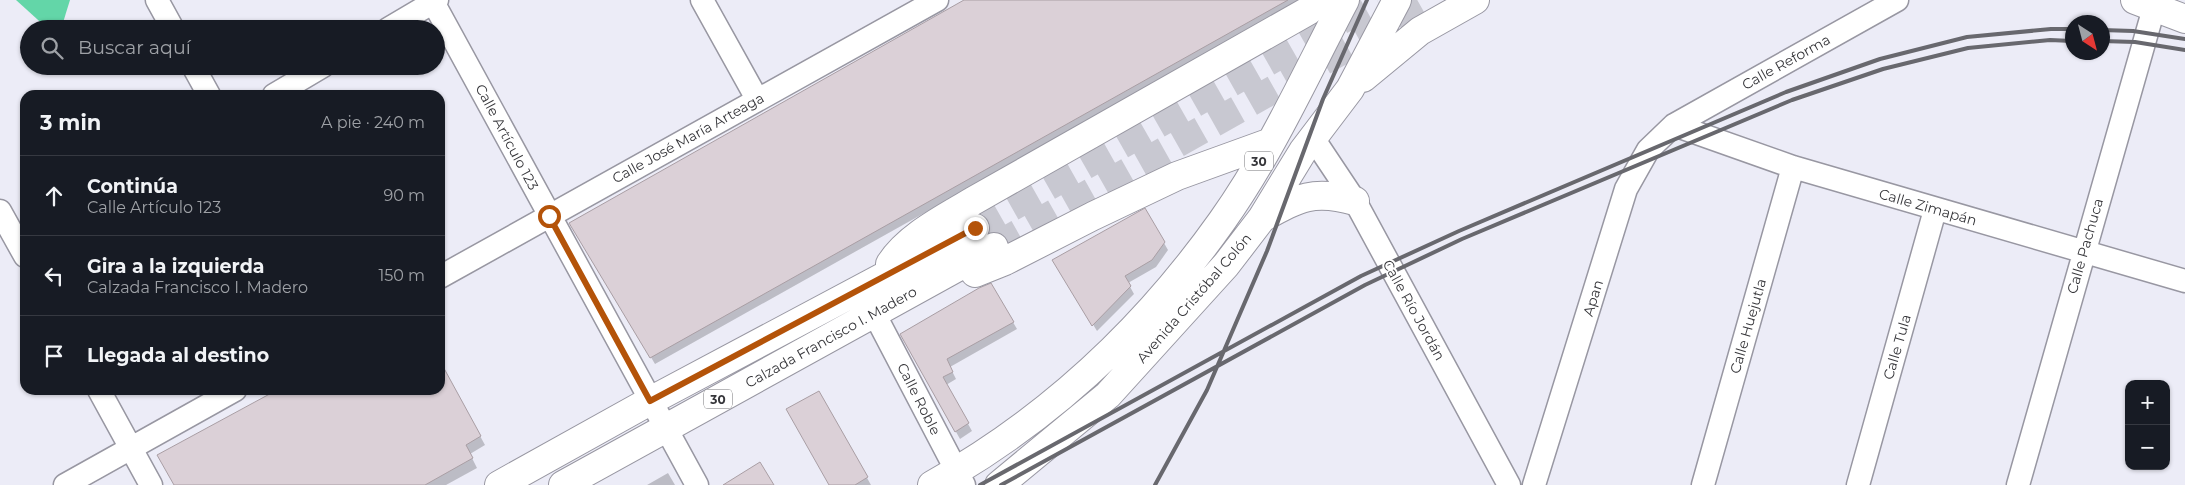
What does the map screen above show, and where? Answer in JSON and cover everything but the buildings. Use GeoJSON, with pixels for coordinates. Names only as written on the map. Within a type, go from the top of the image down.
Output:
{"type":"FeatureCollection","features":[{"type":"Feature","properties":{"kind":"main road"},"geometry":{"type":"LineString","coordinates":[[879,280],[894,257],[929,229],[1023,171],[1308,11],[1319,0]]}},
{"type":"Feature","properties":{"kind":"main road","name":"Avenida Cristóbal Colón"},"geometry":{"type":"LineString","coordinates":[[999,485],[1108,395],[1163,318],[1271,142],[1345,0]]}},
{"type":"Feature","properties":{"kind":"main road","name":"Avenida Cristóbal Colón"},"geometry":{"type":"LineString","coordinates":[[932,485],[960,478],[1002,442],[1163,318],[1226,265],[1262,218],[1313,138],[1350,89],[1397,0]]}},
{"type":"Feature","properties":{"kind":"main road"},"geometry":{"type":"LineString","coordinates":[[1350,89],[1420,31],[1474,0]]}},
{"type":"Feature","properties":{"kind":"main road"},"geometry":{"type":"LineString","coordinates":[[2144,4],[2185,19]]}},
{"type":"Feature","properties":{"kind":"main road"},"geometry":{"type":"LineString","coordinates":[[939,278],[968,275],[986,270],[1178,176],[1271,142]]}},
{"type":"Feature","properties":{"kind":"main road"},"geometry":{"type":"LineString","coordinates":[[1262,218],[1298,199],[1320,194],[1334,195],[1355,201]]}},
{"type":"Feature","properties":{"kind":"main road","name":"Calzada Francisco I. Madero"},"geometry":{"type":"LineString","coordinates":[[499,485],[650,401],[975,228]]}},
{"type":"Feature","properties":{"kind":"main road","name":"Calzada Francisco I. Madero"},"geometry":{"type":"LineString","coordinates":[[563,485],[994,247]]}},
{"type":"Feature","properties":{"kind":"street"},"geometry":{"type":"LineString","coordinates":[[157,0],[168,20]]}},
{"type":"Feature","properties":{"kind":"street"},"geometry":{"type":"LineString","coordinates":[[702,0],[757,99]]}},
{"type":"Feature","properties":{"kind":"street","name":"Calle José María Arteaga"},"geometry":{"type":"LineString","coordinates":[[445,274],[937,0]]}},
{"type":"Feature","properties":{"kind":"street","name":"Calle Reforma"},"geometry":{"type":"LineString","coordinates":[[1674,125],[1897,0]]}},
{"type":"Feature","properties":{"kind":"street"},"geometry":{"type":"LineString","coordinates":[[403,20],[434,1]]}},
{"type":"Feature","properties":{"kind":"street","name":"Calle Artículo 123"},"geometry":{"type":"LineString","coordinates":[[434,1],[444,20]]}},
{"type":"Feature","properties":{"kind":"street","name":"Calle Pachuca"},"geometry":{"type":"LineString","coordinates":[[2018,485],[2084,252],[2144,4]]}},
{"type":"Feature","properties":{"kind":"street","name":"Calle Artículo 123"},"geometry":{"type":"LineString","coordinates":[[445,22],[549,216],[698,485]]}},
{"type":"Feature","properties":{"kind":"street"},"geometry":{"type":"LineString","coordinates":[[198,75],[206,90]]}},
{"type":"Feature","properties":{"kind":"street"},"geometry":{"type":"LineString","coordinates":[[282,90],[308,75]]}},
{"type":"Feature","properties":{"kind":"street","name":"Calle Zimapán"},"geometry":{"type":"LineString","coordinates":[[1674,125],[1793,167],[1935,210],[2185,281]]}},
{"type":"Feature","properties":{"kind":"street","name":"Apan"},"geometry":{"type":"LineString","coordinates":[[1534,485],[1626,189],[1648,150],[1674,125]]}},
{"type":"Feature","properties":{"kind":"street","name":"Calle Río Jordán"},"geometry":{"type":"LineString","coordinates":[[1313,138],[1355,201],[1509,485]]}},
{"type":"Feature","properties":{"kind":"street","name":"Calle Huejutla"},"geometry":{"type":"LineString","coordinates":[[1703,485],[1793,167]]}},
{"type":"Feature","properties":{"kind":"street","name":"Calle Tula"},"geometry":{"type":"LineString","coordinates":[[1858,485],[1935,210]]}},
{"type":"Feature","properties":{"kind":"street"},"geometry":{"type":"LineString","coordinates":[[0,211],[17,246]]}},
{"type":"Feature","properties":{"kind":"street","name":"Calle Roble"},"geometry":{"type":"LineString","coordinates":[[874,313],[960,478]]}},
{"type":"Feature","properties":{"kind":"street"},"geometry":{"type":"LineString","coordinates":[[102,395],[151,485]]}},
{"type":"Feature","properties":{"kind":"street"},"geometry":{"type":"LineString","coordinates":[[65,485],[226,395]]}},
{"type":"Feature","properties":{"kind":"green space"},"geometry":{"type":"Polygon","coordinates":[[[16,0],[70,0],[64,20],[38,20],[16,0]]]}},
{"type":"Feature","properties":{"kind":"tunnel"},"geometry":{"type":"LineString","coordinates":[[975,228],[1377,0]]}},
{"type":"Feature","properties":{"kind":"tunnel"},"geometry":{"type":"LineString","coordinates":[[994,247],[1432,0]]}},
{"type":"Feature","properties":{"kind":"railway"},"geometry":{"type":"LineString","coordinates":[[1155,485],[1207,390],[1267,251],[1323,99],[1367,0]]}},
{"type":"Feature","properties":{"kind":"railway"},"geometry":{"type":"LineString","coordinates":[[980,485],[1361,276],[1459,231],[1786,92],[1880,59],[1967,37],[2065,29]]}},
{"type":"Feature","properties":{"kind":"railway"},"geometry":{"type":"LineString","coordinates":[[2110,30],[2133,31],[2185,39]]}},
{"type":"Feature","properties":{"kind":"railway"},"geometry":{"type":"LineString","coordinates":[[1001,485],[1365,285],[1462,239],[1792,100],[1883,69],[1968,48],[2050,40],[2065,41]]}},
{"type":"Feature","properties":{"kind":"railway"},"geometry":{"type":"LineString","coordinates":[[2110,41],[2135,42],[2185,50]]}},
{"type":"Feature","properties":{"kind":"route"},"geometry":{"type":"LineString","coordinates":[[549,216],[650,401],[975,228]]}}]}
